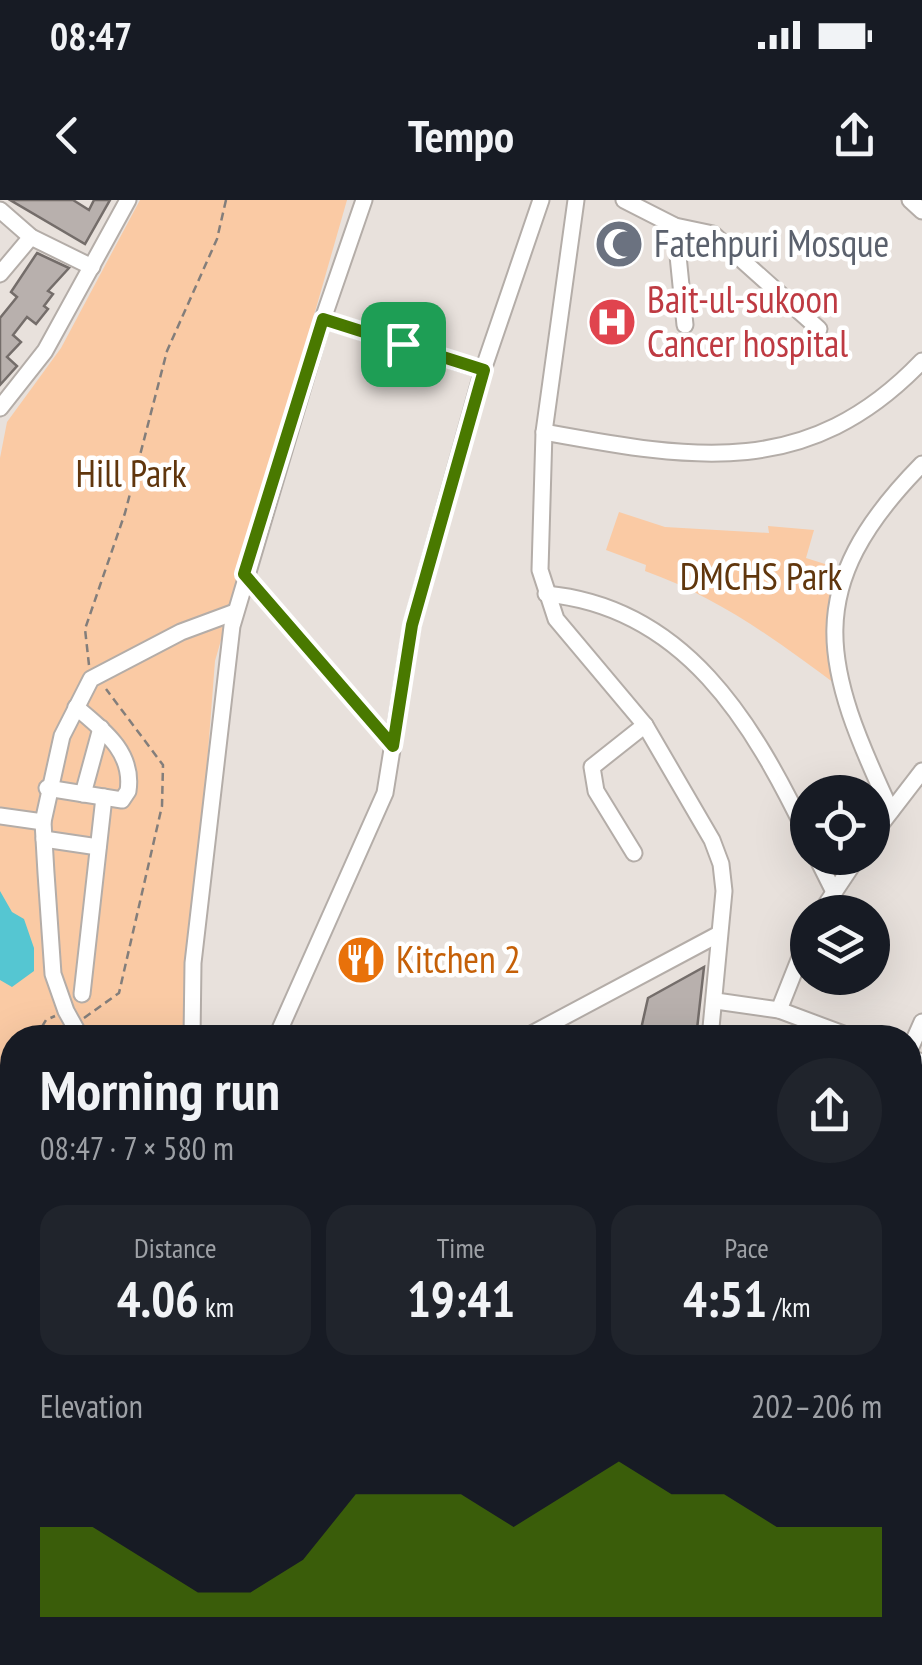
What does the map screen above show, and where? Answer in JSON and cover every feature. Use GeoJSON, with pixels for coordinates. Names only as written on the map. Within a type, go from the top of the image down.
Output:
{"type":"FeatureCollection","features":[{"type":"Feature","properties":{"kind":"street"},"geometry":{"type":"LineString","coordinates":[[0,408],[45,352],[128,200]]}},
{"type":"Feature","properties":{"kind":"street"},"geometry":{"type":"LineString","coordinates":[[192,1025],[194,962],[216,745],[235,612],[323,319],[364,200]]}},
{"type":"Feature","properties":{"kind":"street"},"geometry":{"type":"LineString","coordinates":[[282,1025],[385,793],[412,625],[484,370],[540,200]]}},
{"type":"Feature","properties":{"kind":"street"},"geometry":{"type":"LineString","coordinates":[[576,200],[544,432],[540,570],[546,594],[579,652],[645,725],[712,840],[721,864],[712,1025]]}},
{"type":"Feature","properties":{"kind":"street"},"geometry":{"type":"LineString","coordinates":[[624,200],[675,226],[712,234],[820,329]]}},
{"type":"Feature","properties":{"kind":"street"},"geometry":{"type":"LineString","coordinates":[[910,200],[922,211]]}},
{"type":"Feature","properties":{"kind":"street"},"geometry":{"type":"LineString","coordinates":[[0,210],[31,237],[92,268]]}},
{"type":"Feature","properties":{"kind":"street"},"geometry":{"type":"LineString","coordinates":[[675,226],[685,325]]}},
{"type":"Feature","properties":{"kind":"street"},"geometry":{"type":"LineString","coordinates":[[0,274],[31,237]]}},
{"type":"Feature","properties":{"kind":"street"},"geometry":{"type":"LineString","coordinates":[[323,319],[484,370]]}},
{"type":"Feature","properties":{"kind":"street"},"geometry":{"type":"LineString","coordinates":[[544,432],[694,453],[742,455],[795,445],[856,414],[922,361]]}},
{"type":"Feature","properties":{"kind":"street"},"geometry":{"type":"LineString","coordinates":[[891,811],[844,697],[831,628],[844,570],[898,488],[922,464]]}},
{"type":"Feature","properties":{"kind":"street"},"geometry":{"type":"LineString","coordinates":[[244,574],[393,746]]}},
{"type":"Feature","properties":{"kind":"street"},"geometry":{"type":"LineString","coordinates":[[546,594],[607,605],[660,636],[700,668],[738,710],[766,750],[790,800]]}},
{"type":"Feature","properties":{"kind":"street"},"geometry":{"type":"LineString","coordinates":[[73,1024],[53,974],[43,830],[48,788],[62,736],[91,679],[181,632],[235,612]]}},
{"type":"Feature","properties":{"kind":"street"},"geometry":{"type":"LineString","coordinates":[[48,788],[126,797],[130,780],[125,758],[101,728],[76,707]]}},
{"type":"Feature","properties":{"kind":"street"},"geometry":{"type":"LineString","coordinates":[[634,853],[596,791],[592,768],[645,725]]}},
{"type":"Feature","properties":{"kind":"street"},"geometry":{"type":"LineString","coordinates":[[83,794],[101,728]]}},
{"type":"Feature","properties":{"kind":"street"},"geometry":{"type":"LineString","coordinates":[[891,811],[922,770]]}},
{"type":"Feature","properties":{"kind":"street"},"geometry":{"type":"LineString","coordinates":[[82,994],[104,797]]}},
{"type":"Feature","properties":{"kind":"street"},"geometry":{"type":"LineString","coordinates":[[0,816],[98,847]]}},
{"type":"Feature","properties":{"kind":"street"},"geometry":{"type":"LineString","coordinates":[[825,875],[832,890]]}},
{"type":"Feature","properties":{"kind":"street"},"geometry":{"type":"LineString","coordinates":[[830,895],[843,875]]}},
{"type":"Feature","properties":{"kind":"street"},"geometry":{"type":"LineString","coordinates":[[548,1025],[720,934]]}},
{"type":"Feature","properties":{"kind":"street"},"geometry":{"type":"LineString","coordinates":[[779,1010],[790,982]]}},
{"type":"Feature","properties":{"kind":"street"},"geometry":{"type":"LineString","coordinates":[[716,1001],[779,1010],[819,1025]]}},
{"type":"Feature","properties":{"kind":"path"},"geometry":{"type":"LineString","coordinates":[[43,1025],[46,1020],[73,1024],[119,993],[162,806],[164,765],[154,747],[134,730],[104,687],[91,679],[85,629],[125,513],[167,352],[217,239],[226,200]]}},
{"type":"Feature","properties":{"kind":"green space","name":"Hill Park"},"geometry":{"type":"Polygon","coordinates":[[[140,200],[347,200],[215,661],[187,1025],[0,1025],[0,458],[7,422],[61,348],[140,200]]]}},
{"type":"Feature","properties":{"kind":"green space","name":"DMCHS Park"},"geometry":{"type":"Polygon","coordinates":[[[619,512],[665,527],[769,533],[768,526],[814,530],[806,558],[844,570],[831,628],[842,689],[724,608],[645,571],[646,565],[606,550],[619,512]]]}},
{"type":"Feature","properties":{"kind":"water"},"geometry":{"type":"Polygon","coordinates":[[[0,891],[12,912],[24,919],[34,948],[34,971],[12,987],[0,980],[0,891]]]}},
{"type":"Feature","properties":{"kind":"building"},"geometry":{"type":"Polygon","coordinates":[[[10,200],[73,200],[89,210],[94,200],[110,200],[85,244],[10,200]]]}},
{"type":"Feature","properties":{"kind":"building"},"geometry":{"type":"Polygon","coordinates":[[[37,253],[69,268],[48,291],[53,294],[44,306],[48,309],[36,324],[27,317],[13,335],[21,342],[7,357],[17,366],[0,385],[0,318],[17,297],[11,292],[37,253]]]}},
{"type":"Feature","properties":{"kind":"building"},"geometry":{"type":"Polygon","coordinates":[[[704,967],[697,1025],[642,1025],[648,998],[704,967]]]}},
{"type":"Feature","properties":{"kind":"place","name":"Fatehpuri Mosque"},"geometry":{"type":"Point","coordinates":[619,244]}},
{"type":"Feature","properties":{"kind":"place","name":"Bait-ul-sukoon Cancer hospital"},"geometry":{"type":"Point","coordinates":[612,322]}},
{"type":"Feature","properties":{"kind":"place","name":"Kitchen 2"},"geometry":{"type":"Point","coordinates":[361,960]}},
{"type":"Feature","properties":{"kind":"route"},"geometry":{"type":"LineString","coordinates":[[323,319],[403,344],[484,370],[412,625],[393,746],[244,574],[323,319]]}}]}
